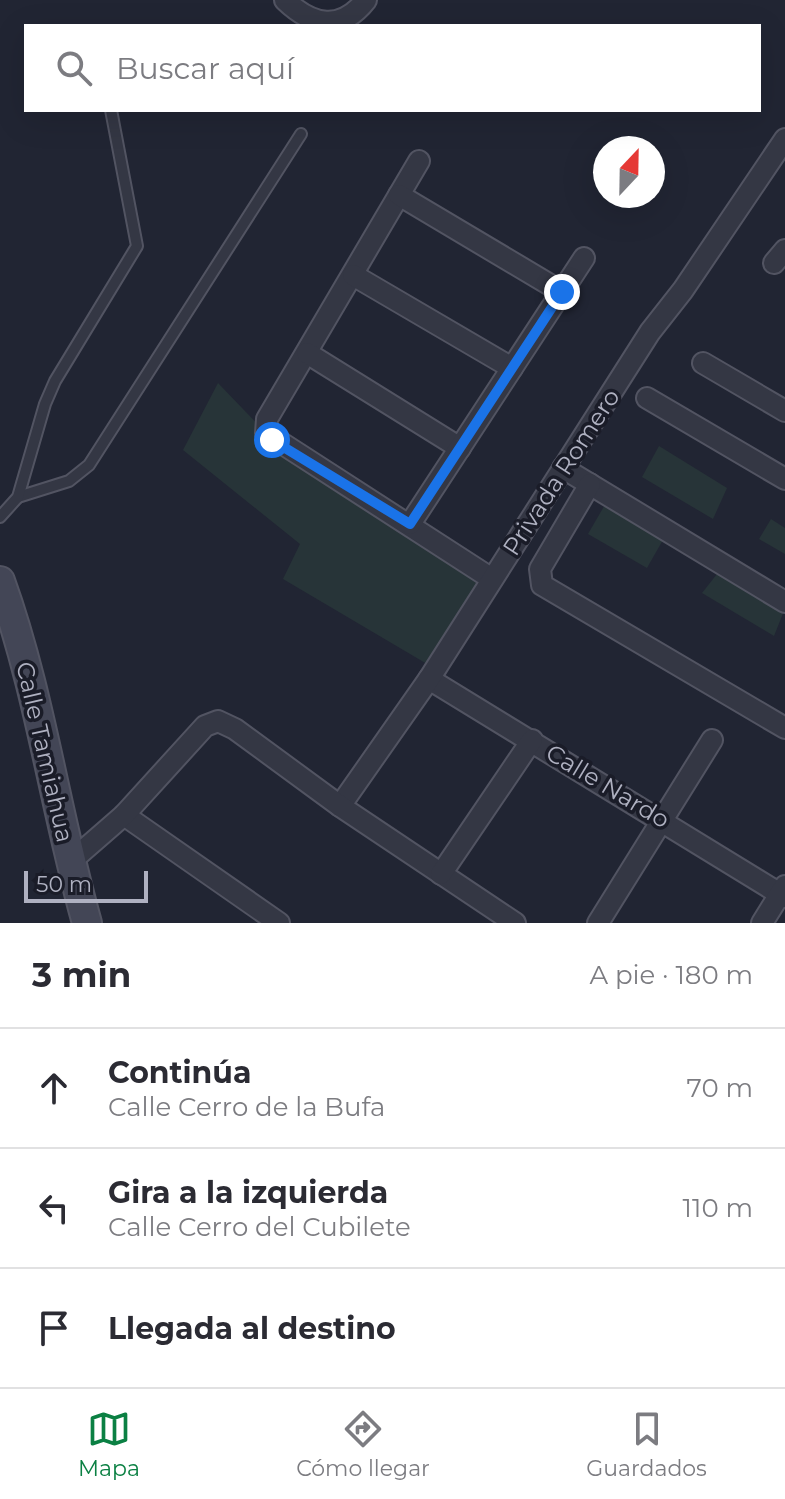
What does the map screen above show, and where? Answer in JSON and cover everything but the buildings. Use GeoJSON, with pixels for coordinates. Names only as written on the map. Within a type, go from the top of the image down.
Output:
{"type":"FeatureCollection","features":[{"type":"Feature","properties":{"kind":"street"},"geometry":{"type":"LineString","coordinates":[[285,0],[308,19],[325,24]]}},
{"type":"Feature","properties":{"kind":"street"},"geometry":{"type":"LineString","coordinates":[[331,24],[349,17],[366,0]]}},
{"type":"Feature","properties":{"kind":"street","name":"Privada Romero"},"geometry":{"type":"LineString","coordinates":[[340,806],[429,679],[650,332],[683,290],[785,139]]}},
{"type":"Feature","properties":{"kind":"street"},"geometry":{"type":"LineString","coordinates":[[419,161],[267,419],[266,433],[492,579]]}},
{"type":"Feature","properties":{"kind":"street"},"geometry":{"type":"LineString","coordinates":[[399,195],[562,292]]}},
{"type":"Feature","properties":{"kind":"street"},"geometry":{"type":"LineString","coordinates":[[410,524],[584,258]]}},
{"type":"Feature","properties":{"kind":"street"},"geometry":{"type":"LineString","coordinates":[[353,275],[512,368]]}},
{"type":"Feature","properties":{"kind":"street"},"geometry":{"type":"LineString","coordinates":[[307,353],[460,448]]}},
{"type":"Feature","properties":{"kind":"street"},"geometry":{"type":"LineString","coordinates":[[703,363],[785,411]]}},
{"type":"Feature","properties":{"kind":"street"},"geometry":{"type":"LineString","coordinates":[[647,398],[785,479]]}},
{"type":"Feature","properties":{"kind":"street"},"geometry":{"type":"LineString","coordinates":[[563,468],[785,602]]}},
{"type":"Feature","properties":{"kind":"street"},"geometry":{"type":"LineString","coordinates":[[590,484],[540,569],[542,585],[785,728]]}},
{"type":"Feature","properties":{"kind":"street","name":"Calle Tamiahua"},"geometry":{"type":"LineString","coordinates":[[0,581],[41,719],[70,862],[87,923]]}},
{"type":"Feature","properties":{"kind":"street","name":"Calle Nardo"},"geometry":{"type":"LineString","coordinates":[[429,679],[783,892]]}},
{"type":"Feature","properties":{"kind":"street"},"geometry":{"type":"LineString","coordinates":[[70,862],[124,815],[205,726],[218,721],[235,729],[340,806],[515,923]]}},
{"type":"Feature","properties":{"kind":"street"},"geometry":{"type":"LineString","coordinates":[[441,874],[532,740]]}},
{"type":"Feature","properties":{"kind":"street"},"geometry":{"type":"LineString","coordinates":[[598,923],[712,740]]}},
{"type":"Feature","properties":{"kind":"street"},"geometry":{"type":"LineString","coordinates":[[124,815],[279,923]]}},
{"type":"Feature","properties":{"kind":"street"},"geometry":{"type":"LineString","coordinates":[[762,923],[783,892]]}},
{"type":"Feature","properties":{"kind":"lane"},"geometry":{"type":"LineString","coordinates":[[0,517],[18,497],[45,404],[55,381],[137,246],[111,112]]}},
{"type":"Feature","properties":{"kind":"lane"},"geometry":{"type":"LineString","coordinates":[[18,497],[69,481],[89,465],[301,134]]}},
{"type":"Feature","properties":{"kind":"shaded area"},"geometry":{"type":"Polygon","coordinates":[[[218,383],[266,433],[492,579],[427,664],[283,579],[300,544],[183,450],[218,383]]]}},
{"type":"Feature","properties":{"kind":"shaded area"},"geometry":{"type":"Polygon","coordinates":[[[659,446],[727,488],[713,519],[642,477],[659,446]]]}},
{"type":"Feature","properties":{"kind":"shaded area"},"geometry":{"type":"Polygon","coordinates":[[[610,496],[668,531],[647,568],[588,534],[610,496]]]}},
{"type":"Feature","properties":{"kind":"shaded area"},"geometry":{"type":"Polygon","coordinates":[[[771,519],[785,528],[785,554],[759,539],[771,519]]]}},
{"type":"Feature","properties":{"kind":"shaded area"},"geometry":{"type":"Polygon","coordinates":[[[717,574],[784,611],[774,636],[702,593],[717,574]]]}},
{"type":"Feature","properties":{"kind":"route"},"geometry":{"type":"LineString","coordinates":[[272,440],[410,524],[562,292]]}}]}
